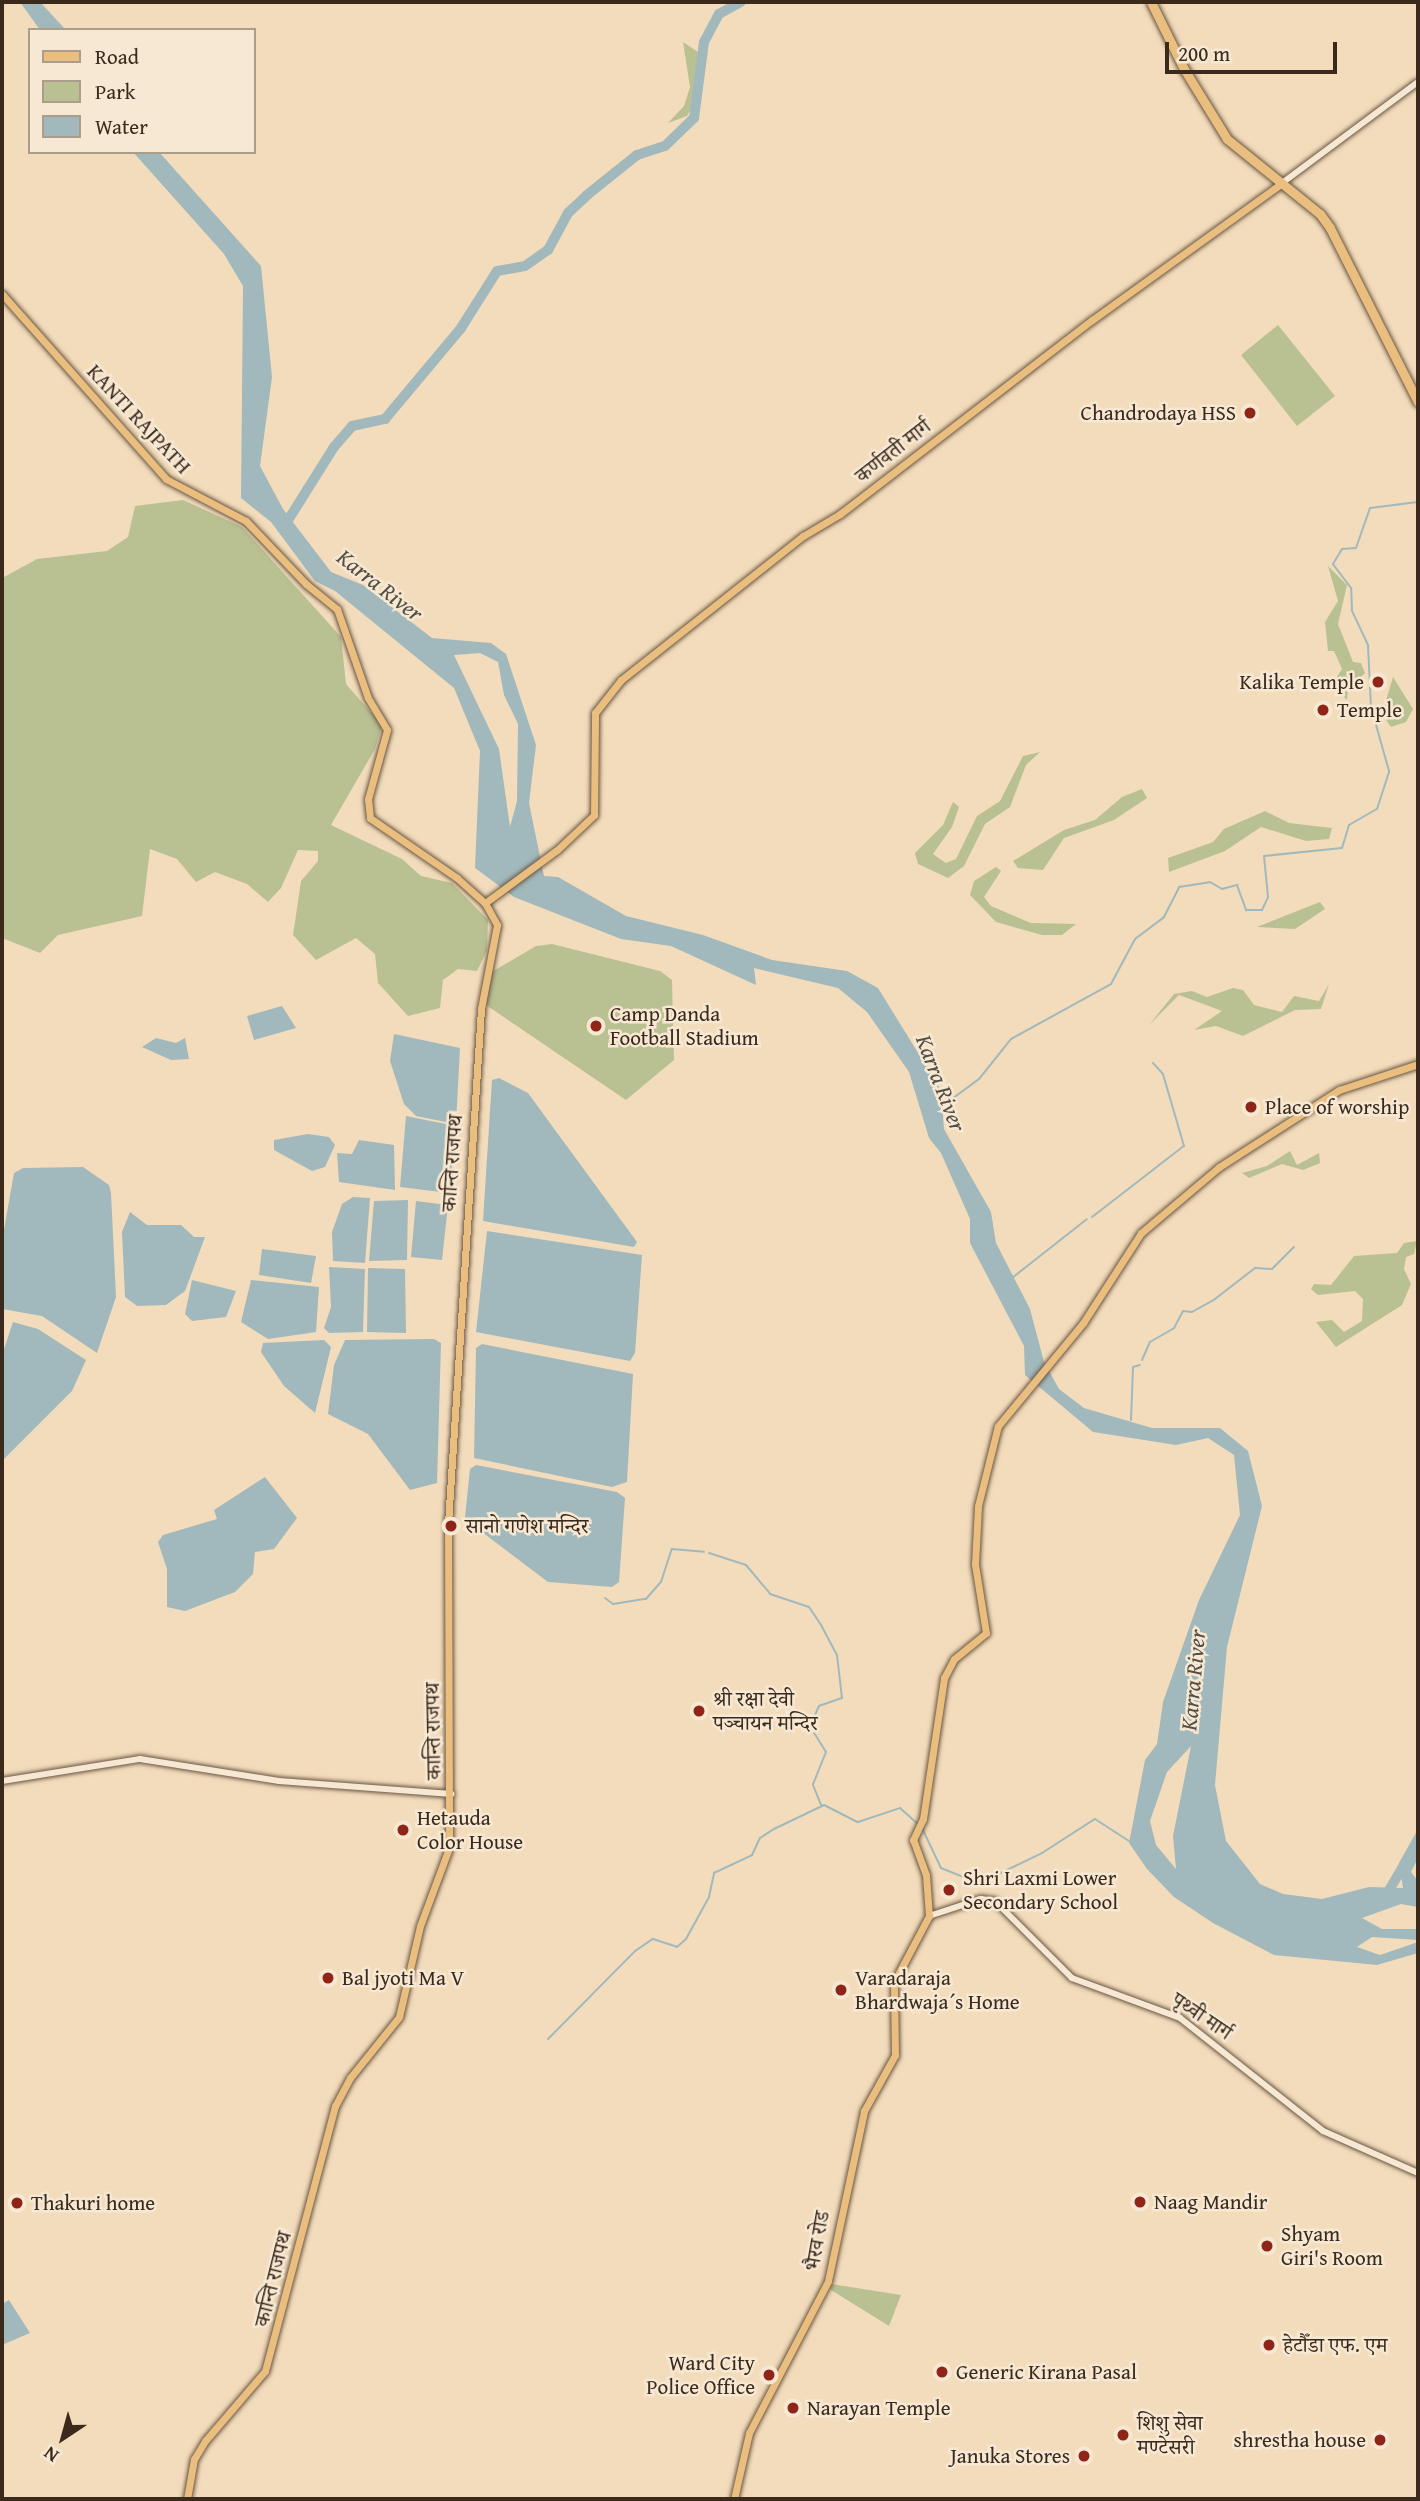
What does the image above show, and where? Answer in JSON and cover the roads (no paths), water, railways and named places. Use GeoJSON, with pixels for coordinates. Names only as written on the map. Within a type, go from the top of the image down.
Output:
{"type":"FeatureCollection","features":[{"type":"Feature","properties":{"kind":"highway"},"geometry":{"type":"LineString","coordinates":[[1151,2],[1184,69],[1227,139],[1282,183],[1330,228],[1418,402]]}},
{"type":"Feature","properties":{"kind":"main road","name":"कर्णवती मार्ग"},"geometry":{"type":"LineString","coordinates":[[485,903],[557,850],[594,815],[595,713],[621,680],[794,543],[841,514],[1091,320],[1282,183]]}},
{"type":"Feature","properties":{"kind":"main road","name":"KANTI RAJPATH"},"geometry":{"type":"LineString","coordinates":[[2,294],[166,479],[246,521],[306,584],[337,609],[368,698],[387,730],[368,799],[370,818],[485,903]]}},
{"type":"Feature","properties":{"kind":"main road","name":"कान्ति राजपथ"},"geometry":{"type":"LineString","coordinates":[[187,2499],[194,2459],[205,2441],[265,2371],[341,2091],[399,2017],[407,1998],[421,1926],[449,1848],[452,1794],[449,1524],[481,1009],[497,937],[485,903]]}},
{"type":"Feature","properties":{"kind":"main road"},"geometry":{"type":"LineString","coordinates":[[929,1916],[926,1875],[913,1840],[919,1826],[944,1678],[954,1659],[985,1633],[975,1564],[978,1506],[991,1444],[998,1426],[1083,1323],[1129,1247],[1219,1167],[1339,1090],[1418,1064]]}},
{"type":"Feature","properties":{"kind":"main road","name":"भैरव रोड"},"geometry":{"type":"LineString","coordinates":[[734,2499],[749,2433],[828,2281],[861,2123],[895,2055],[894,1979],[929,1916]]}},
{"type":"Feature","properties":{"kind":"street","name":"कर्णवती मार्ग"},"geometry":{"type":"LineString","coordinates":[[1282,183],[1418,82]]}},
{"type":"Feature","properties":{"kind":"street"},"geometry":{"type":"LineString","coordinates":[[2,1781],[141,1759],[279,1781],[452,1794]]}},
{"type":"Feature","properties":{"kind":"street","name":"पृथ्वी मार्ग"},"geometry":{"type":"LineString","coordinates":[[929,1916],[981,1899],[995,1901],[1072,1978],[1180,2018],[1323,2131],[1418,2173]]}},
{"type":"Feature","properties":{"kind":"water"},"geometry":{"type":"Polygon","coordinates":[[[20,2],[40,2],[64,28],[39,28],[20,2]]]}},
{"type":"Feature","properties":{"kind":"water","name":"Karra River"},"geometry":{"type":"Polygon","coordinates":[[[135,154],[161,154],[261,266],[272,377],[260,466],[283,509],[331,572],[363,585],[432,638],[491,643],[506,654],[536,745],[529,803],[544,876],[558,877],[626,916],[703,935],[772,960],[847,971],[878,988],[941,1090],[944,1129],[991,1212],[996,1243],[1030,1309],[1044,1362],[1059,1389],[1084,1408],[1152,1428],[1220,1428],[1248,1451],[1262,1506],[1227,1647],[1215,1785],[1226,1841],[1260,1884],[1283,1894],[1322,1899],[1369,1887],[1403,1888],[1399,1863],[1418,1829],[1418,1858],[1411,1872],[1418,1881],[1418,1907],[1401,1904],[1362,1918],[1382,1929],[1418,1929],[1418,1940],[1372,1937],[1357,1947],[1380,1955],[1418,1942],[1418,1953],[1377,1965],[1274,1955],[1213,1923],[1174,1897],[1147,1869],[1129,1843],[1145,1760],[1157,1744],[1163,1702],[1199,1600],[1240,1515],[1234,1455],[1208,1438],[1176,1445],[1093,1432],[1025,1375],[1024,1346],[970,1243],[970,1219],[941,1153],[929,1138],[909,1072],[867,1012],[838,988],[754,968],[756,985],[671,946],[621,939],[514,897],[475,868],[480,751],[454,688],[335,591],[315,581],[271,522],[241,498],[243,286],[224,254],[135,154]],[[480,653],[454,655],[499,749],[510,827],[517,801],[518,724],[504,695],[498,662],[480,653]],[[1191,1746],[1167,1772],[1150,1821],[1156,1845],[1176,1869],[1173,1836],[1191,1746]]]}},
{"type":"Feature","properties":{"kind":"water"},"geometry":{"type":"Polygon","coordinates":[[[282,1006],[296,1028],[254,1040],[247,1016],[282,1006]]]}},
{"type":"Feature","properties":{"kind":"water"},"geometry":{"type":"Polygon","coordinates":[[[394,1034],[460,1048],[456,1124],[416,1116],[404,1104],[390,1061],[394,1034]]]}},
{"type":"Feature","properties":{"kind":"water"},"geometry":{"type":"Polygon","coordinates":[[[156,1038],[176,1043],[185,1038],[189,1059],[171,1060],[142,1047],[156,1038]]]}},
{"type":"Feature","properties":{"kind":"water"},"geometry":{"type":"Polygon","coordinates":[[[499,1078],[528,1093],[637,1242],[634,1247],[483,1221],[492,1080],[499,1078]]]}},
{"type":"Feature","properties":{"kind":"water"},"geometry":{"type":"Polygon","coordinates":[[[406,1116],[456,1126],[449,1193],[400,1187],[406,1116]]]}},
{"type":"Feature","properties":{"kind":"water"},"geometry":{"type":"Polygon","coordinates":[[[308,1134],[329,1137],[335,1145],[325,1167],[312,1171],[274,1150],[274,1140],[308,1134]]]}},
{"type":"Feature","properties":{"kind":"water"},"geometry":{"type":"Polygon","coordinates":[[[359,1140],[394,1145],[395,1190],[339,1182],[337,1153],[352,1154],[359,1140]]]}},
{"type":"Feature","properties":{"kind":"water"},"geometry":{"type":"Polygon","coordinates":[[[83,1167],[109,1185],[111,1193],[116,1297],[97,1353],[42,1316],[2,1309],[2,1241],[14,1173],[23,1168],[83,1167]]]}},
{"type":"Feature","properties":{"kind":"water"},"geometry":{"type":"Polygon","coordinates":[[[353,1197],[370,1198],[365,1263],[333,1261],[332,1232],[342,1204],[353,1197]]]}},
{"type":"Feature","properties":{"kind":"water"},"geometry":{"type":"Polygon","coordinates":[[[408,1200],[407,1260],[369,1261],[374,1201],[408,1200]]]}},
{"type":"Feature","properties":{"kind":"water"},"geometry":{"type":"Polygon","coordinates":[[[416,1201],[448,1205],[442,1260],[411,1257],[416,1201]]]}},
{"type":"Feature","properties":{"kind":"water"},"geometry":{"type":"Polygon","coordinates":[[[130,1212],[147,1225],[181,1225],[194,1237],[205,1237],[185,1291],[166,1305],[137,1306],[125,1297],[122,1232],[130,1212]]]}},
{"type":"Feature","properties":{"kind":"water"},"geometry":{"type":"Polygon","coordinates":[[[487,1231],[642,1255],[635,1353],[630,1361],[476,1332],[487,1231]]]}},
{"type":"Feature","properties":{"kind":"water"},"geometry":{"type":"Polygon","coordinates":[[[262,1249],[316,1256],[311,1283],[259,1275],[262,1249]]]}},
{"type":"Feature","properties":{"kind":"water"},"geometry":{"type":"Polygon","coordinates":[[[329,1267],[365,1269],[363,1332],[329,1333],[324,1328],[331,1307],[329,1267]]]}},
{"type":"Feature","properties":{"kind":"water"},"geometry":{"type":"Polygon","coordinates":[[[368,1268],[405,1269],[406,1333],[367,1332],[368,1268]]]}},
{"type":"Feature","properties":{"kind":"water"},"geometry":{"type":"Polygon","coordinates":[[[192,1280],[236,1291],[226,1317],[192,1321],[185,1314],[192,1280]]]}},
{"type":"Feature","properties":{"kind":"water"},"geometry":{"type":"Polygon","coordinates":[[[251,1280],[319,1287],[316,1332],[268,1339],[241,1322],[251,1280]]]}},
{"type":"Feature","properties":{"kind":"water"},"geometry":{"type":"Polygon","coordinates":[[[13,1322],[38,1329],[86,1360],[72,1391],[2,1461],[2,1355],[13,1322]]]}},
{"type":"Feature","properties":{"kind":"water"},"geometry":{"type":"Polygon","coordinates":[[[434,1339],[441,1343],[437,1483],[410,1490],[368,1434],[328,1414],[334,1365],[345,1340],[434,1339]]]}},
{"type":"Feature","properties":{"kind":"water"},"geometry":{"type":"Polygon","coordinates":[[[324,1340],[331,1347],[315,1413],[284,1386],[261,1352],[263,1343],[324,1340]]]}},
{"type":"Feature","properties":{"kind":"water"},"geometry":{"type":"Polygon","coordinates":[[[482,1344],[633,1374],[627,1482],[612,1487],[474,1458],[476,1348],[482,1344]]]}},
{"type":"Feature","properties":{"kind":"water"},"geometry":{"type":"Polygon","coordinates":[[[476,1465],[617,1492],[625,1498],[619,1582],[612,1587],[548,1582],[470,1523],[465,1517],[470,1469],[476,1465]]]}},
{"type":"Feature","properties":{"kind":"water"},"geometry":{"type":"Polygon","coordinates":[[[265,1477],[297,1518],[274,1549],[255,1552],[253,1574],[235,1592],[185,1611],[167,1607],[167,1569],[158,1542],[163,1535],[217,1519],[214,1510],[265,1477]]]}},
{"type":"Feature","properties":{"kind":"water"},"geometry":{"type":"Polygon","coordinates":[[[9,2300],[30,2333],[2,2345],[2,2304],[9,2300]]]}},
{"type":"Feature","properties":{"kind":"waterway"},"geometry":{"type":"LineString","coordinates":[[285,525],[334,447],[352,426],[385,419],[461,328],[497,271],[525,266],[548,250],[568,213],[587,195],[637,155],[665,146],[694,118],[704,42],[719,14],[741,2]]}},
{"type":"Feature","properties":{"kind":"waterway","name":"Karra River"},"geometry":{"type":"LineString","coordinates":[[941,1107],[979,1079],[1011,1039],[1111,984],[1135,939],[1164,917],[1179,887],[1210,882],[1222,889],[1237,885],[1246,910],[1262,910],[1268,897],[1264,856],[1342,848],[1349,825],[1377,809],[1389,771],[1371,707],[1368,645],[1352,611],[1351,588],[1333,564],[1342,549],[1356,548],[1370,508],[1418,502]]}},
{"type":"Feature","properties":{"kind":"waterway"},"geometry":{"type":"LineString","coordinates":[[1092,1217],[1184,1146],[1163,1074],[1153,1063]]}},
{"type":"Feature","properties":{"kind":"waterway"},"geometry":{"type":"LineString","coordinates":[[1012,1278],[1087,1219]]}},
{"type":"Feature","properties":{"kind":"waterway"},"geometry":{"type":"LineString","coordinates":[[1142,1360],[1150,1342],[1174,1328],[1183,1311],[1192,1312],[1215,1299],[1255,1268],[1272,1269],[1294,1247]]}},
{"type":"Feature","properties":{"kind":"waterway"},"geometry":{"type":"LineString","coordinates":[[1131,1420],[1133,1367],[1140,1365]]}},
{"type":"Feature","properties":{"kind":"waterway"},"geometry":{"type":"LineString","coordinates":[[605,1598],[613,1604],[646,1599],[661,1582],[672,1549],[704,1552]]}},
{"type":"Feature","properties":{"kind":"waterway"},"geometry":{"type":"LineString","coordinates":[[709,1553],[746,1565],[770,1594],[809,1607],[821,1625],[837,1655],[842,1698],[819,1706],[812,1722]]}},
{"type":"Feature","properties":{"kind":"waterway"},"geometry":{"type":"LineString","coordinates":[[811,1728],[826,1752],[813,1785],[821,1805]]}},
{"type":"Feature","properties":{"kind":"waterway"},"geometry":{"type":"LineString","coordinates":[[548,2039],[635,1951],[653,1939],[677,1947],[686,1939],[709,1897],[714,1873],[752,1855],[760,1838],[774,1829],[824,1805],[858,1822],[900,1808],[918,1824]]}},
{"type":"Feature","properties":{"kind":"waterway"},"geometry":{"type":"LineString","coordinates":[[922,1828],[941,1868],[973,1881],[986,1880],[1042,1853],[1095,1819],[1129,1841]]}},
{"type":"Feature","properties":{"kind":"waterway"},"geometry":{"type":"LineString","coordinates":[[1381,1894],[1388,1892],[1418,1841]]}},
{"type":"Feature","properties":{"kind":"place","name":"Chandrodaya HSS"},"geometry":{"type":"Point","coordinates":[1250,413]}},
{"type":"Feature","properties":{"kind":"place","name":"Kalika Temple"},"geometry":{"type":"Point","coordinates":[1378,682]}},
{"type":"Feature","properties":{"kind":"place","name":"Temple"},"geometry":{"type":"Point","coordinates":[1323,710]}},
{"type":"Feature","properties":{"kind":"place","name":"Camp Danda Football Stadium"},"geometry":{"type":"Point","coordinates":[596,1026]}},
{"type":"Feature","properties":{"kind":"place","name":"Place of worship"},"geometry":{"type":"Point","coordinates":[1251,1107]}},
{"type":"Feature","properties":{"kind":"place","name":"सानो गणेश मन्दिर"},"geometry":{"type":"Point","coordinates":[451,1526]}},
{"type":"Feature","properties":{"kind":"place","name":"श्री रक्षा देवी पञ्चायन मन्दिर"},"geometry":{"type":"Point","coordinates":[699,1711]}},
{"type":"Feature","properties":{"kind":"place","name":"Hetauda Color House"},"geometry":{"type":"Point","coordinates":[403,1830]}},
{"type":"Feature","properties":{"kind":"place","name":"Shri Laxmi Lower Secondary School"},"geometry":{"type":"Point","coordinates":[949,1890]}},
{"type":"Feature","properties":{"kind":"place","name":"Bal jyoti Ma V"},"geometry":{"type":"Point","coordinates":[328,1978]}},
{"type":"Feature","properties":{"kind":"place","name":"Varadaraja Bhardwaja´s Home"},"geometry":{"type":"Point","coordinates":[841,1990]}},
{"type":"Feature","properties":{"kind":"place","name":"Naag Mandir"},"geometry":{"type":"Point","coordinates":[1140,2202]}},
{"type":"Feature","properties":{"kind":"place","name":"Thakuri home"},"geometry":{"type":"Point","coordinates":[17,2203]}},
{"type":"Feature","properties":{"kind":"place","name":"Shyam Giri's Room"},"geometry":{"type":"Point","coordinates":[1267,2246]}},
{"type":"Feature","properties":{"kind":"place","name":"हेटौँडा एफ. एम"},"geometry":{"type":"Point","coordinates":[1269,2345]}},
{"type":"Feature","properties":{"kind":"place","name":"Generic Kirana Pasal"},"geometry":{"type":"Point","coordinates":[942,2372]}},
{"type":"Feature","properties":{"kind":"place","name":"Ward City Police Office"},"geometry":{"type":"Point","coordinates":[769,2375]}},
{"type":"Feature","properties":{"kind":"place","name":"Narayan Temple"},"geometry":{"type":"Point","coordinates":[793,2408]}},
{"type":"Feature","properties":{"kind":"place","name":"शिशु सेवा मण्टेसरी"},"geometry":{"type":"Point","coordinates":[1123,2435]}},
{"type":"Feature","properties":{"kind":"place","name":"shrestha house"},"geometry":{"type":"Point","coordinates":[1380,2440]}},
{"type":"Feature","properties":{"kind":"place","name":"Januka Stores"},"geometry":{"type":"Point","coordinates":[1084,2456]}}]}
